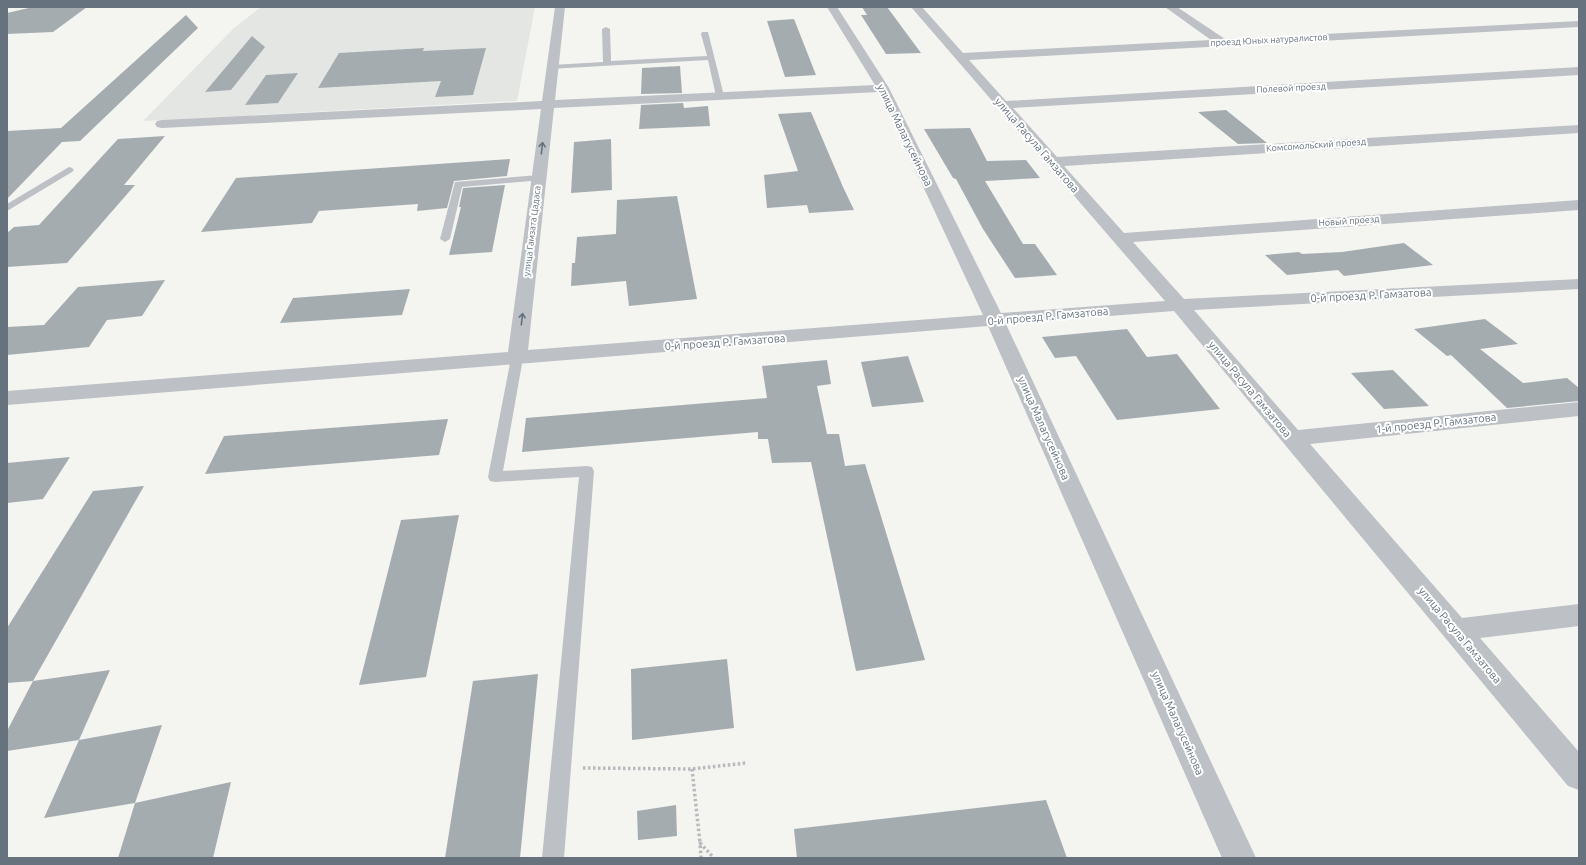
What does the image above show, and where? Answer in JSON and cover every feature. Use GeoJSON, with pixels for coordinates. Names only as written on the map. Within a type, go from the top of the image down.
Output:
{"type":"FeatureCollection","features":[{"type":"Feature","properties":{"kind":"street","name":"улица Гамзата Цадаса"},"geometry":{"type":"LineString","coordinates":[[517,358],[560,7]]}},
{"type":"Feature","properties":{"kind":"street","name":"улица Малагусейнова"},"geometry":{"type":"LineString","coordinates":[[832,7],[883,88],[996,320],[1239,858]]}},
{"type":"Feature","properties":{"kind":"street","name":"улица Расула Гамзатова"},"geometry":{"type":"LineString","coordinates":[[916,7],[1179,305],[1579,776]]}},
{"type":"Feature","properties":{"kind":"street"},"geometry":{"type":"LineString","coordinates":[[1170,7],[1223,43]]}},
{"type":"Feature","properties":{"kind":"street","name":"проезд Юных натуралистов"},"geometry":{"type":"LineString","coordinates":[[960,57],[1579,24]]}},
{"type":"Feature","properties":{"kind":"street","name":"Полевой проезд"},"geometry":{"type":"LineString","coordinates":[[1002,105],[1579,71]]}},
{"type":"Feature","properties":{"kind":"street"},"geometry":{"type":"LineString","coordinates":[[162,124],[883,88]]}},
{"type":"Feature","properties":{"kind":"street","name":"Комсомольский проезд"},"geometry":{"type":"LineString","coordinates":[[1053,162],[1579,129]]}},
{"type":"Feature","properties":{"kind":"street","name":"Новый проезд"},"geometry":{"type":"LineString","coordinates":[[1119,238],[1579,205]]}},
{"type":"Feature","properties":{"kind":"street","name":"0-й проезд Р. Гамзатова"},"geometry":{"type":"LineString","coordinates":[[7,398],[1179,305],[1579,284]]}},
{"type":"Feature","properties":{"kind":"street","name":"1-й проезд Р. Гамзатова"},"geometry":{"type":"LineString","coordinates":[[1292,438],[1579,409]]}},
{"type":"Feature","properties":{"kind":"street"},"geometry":{"type":"LineString","coordinates":[[1456,630],[1579,615]]}},
{"type":"Feature","properties":{"kind":"lane"},"geometry":{"type":"LineString","coordinates":[[606,29],[607,63]]}},
{"type":"Feature","properties":{"kind":"lane"},"geometry":{"type":"LineString","coordinates":[[705,34],[720,96]]}},
{"type":"Feature","properties":{"kind":"lane"},"geometry":{"type":"LineString","coordinates":[[552,67],[711,58]]}},
{"type":"Feature","properties":{"kind":"lane"},"geometry":{"type":"LineString","coordinates":[[7,208],[69,170]]}},
{"type":"Feature","properties":{"kind":"lane"},"geometry":{"type":"LineString","coordinates":[[444,239],[458,184],[539,178]]}},
{"type":"Feature","properties":{"kind":"lane"},"geometry":{"type":"LineString","coordinates":[[517,358],[495,476],[588,471],[552,858]]}},
{"type":"Feature","properties":{"kind":"path"},"geometry":{"type":"LineString","coordinates":[[561,768],[692,769],[746,763]]}},
{"type":"Feature","properties":{"kind":"path"},"geometry":{"type":"LineString","coordinates":[[692,769],[701,858]]}},
{"type":"Feature","properties":{"kind":"path"},"geometry":{"type":"LineString","coordinates":[[700,843],[714,858]]}},
{"type":"Feature","properties":{"kind":"shaded area"},"geometry":{"type":"Polygon","coordinates":[[[261,7],[535,7],[517,101],[143,121],[234,28],[261,7]]]}},
{"type":"Feature","properties":{"kind":"building"},"geometry":{"type":"Polygon","coordinates":[[[33,7],[87,7],[53,32],[7,34],[7,13],[33,7]]]}},
{"type":"Feature","properties":{"kind":"building"},"geometry":{"type":"Polygon","coordinates":[[[862,7],[887,7],[921,53],[886,54],[861,15],[867,15],[862,7]]]}},
{"type":"Feature","properties":{"kind":"building"},"geometry":{"type":"Polygon","coordinates":[[[186,15],[198,28],[80,141],[62,142],[7,199],[7,131],[61,128],[186,15]]]}},
{"type":"Feature","properties":{"kind":"building"},"geometry":{"type":"Polygon","coordinates":[[[794,19],[816,75],[785,77],[767,21],[794,19]]]}},
{"type":"Feature","properties":{"kind":"building"},"geometry":{"type":"Polygon","coordinates":[[[252,36],[265,47],[231,90],[205,92],[252,36]]]}},
{"type":"Feature","properties":{"kind":"building"},"geometry":{"type":"Polygon","coordinates":[[[424,48],[423,51],[486,48],[473,95],[435,97],[441,81],[318,88],[339,53],[424,48]]]}},
{"type":"Feature","properties":{"kind":"building"},"geometry":{"type":"Polygon","coordinates":[[[680,66],[682,93],[641,94],[642,68],[680,66]]]}},
{"type":"Feature","properties":{"kind":"building"},"geometry":{"type":"Polygon","coordinates":[[[298,73],[278,103],[245,105],[266,75],[298,73]]]}},
{"type":"Feature","properties":{"kind":"building"},"geometry":{"type":"Polygon","coordinates":[[[683,103],[684,108],[708,106],[710,126],[639,129],[641,105],[683,103]]]}},
{"type":"Feature","properties":{"kind":"building"},"geometry":{"type":"Polygon","coordinates":[[[1226,110],[1267,143],[1238,144],[1198,112],[1226,110]]]}},
{"type":"Feature","properties":{"kind":"building"},"geometry":{"type":"Polygon","coordinates":[[[811,112],[854,210],[809,213],[807,205],[767,208],[764,175],[798,171],[778,114],[811,112]]]}},
{"type":"Feature","properties":{"kind":"building"},"geometry":{"type":"Polygon","coordinates":[[[970,128],[987,161],[1026,160],[1040,178],[985,181],[1023,244],[1035,244],[1057,275],[1015,278],[983,229],[956,179],[953,178],[924,129],[970,128]]]}},
{"type":"Feature","properties":{"kind":"building"},"geometry":{"type":"Polygon","coordinates":[[[165,136],[124,185],[135,185],[67,263],[7,267],[7,233],[14,227],[39,225],[118,139],[165,136]]]}},
{"type":"Feature","properties":{"kind":"building"},"geometry":{"type":"Polygon","coordinates":[[[611,139],[612,190],[571,193],[574,142],[611,139]]]}},
{"type":"Feature","properties":{"kind":"building"},"geometry":{"type":"Polygon","coordinates":[[[510,159],[507,176],[454,181],[447,208],[417,211],[418,204],[319,211],[312,223],[201,232],[236,178],[510,159]]]}},
{"type":"Feature","properties":{"kind":"building"},"geometry":{"type":"Polygon","coordinates":[[[505,185],[492,252],[449,255],[461,207],[459,207],[463,188],[505,185]]]}},
{"type":"Feature","properties":{"kind":"building"},"geometry":{"type":"Polygon","coordinates":[[[677,196],[697,299],[629,306],[626,281],[571,286],[572,263],[575,263],[577,237],[616,234],[617,200],[677,196]]]}},
{"type":"Feature","properties":{"kind":"building"},"geometry":{"type":"Polygon","coordinates":[[[1404,243],[1433,265],[1344,276],[1338,270],[1287,275],[1265,255],[1299,252],[1302,254],[1342,252],[1404,243]]]}},
{"type":"Feature","properties":{"kind":"building"},"geometry":{"type":"Polygon","coordinates":[[[165,280],[142,316],[107,320],[89,347],[7,355],[7,327],[44,325],[78,287],[165,280]]]}},
{"type":"Feature","properties":{"kind":"building"},"geometry":{"type":"Polygon","coordinates":[[[410,289],[402,315],[280,323],[293,298],[410,289]]]}},
{"type":"Feature","properties":{"kind":"building"},"geometry":{"type":"Polygon","coordinates":[[[1485,319],[1518,344],[1480,349],[1523,383],[1567,378],[1579,388],[1579,401],[1507,408],[1451,355],[1447,356],[1414,329],[1485,319]]]}},
{"type":"Feature","properties":{"kind":"building"},"geometry":{"type":"Polygon","coordinates":[[[1127,329],[1147,357],[1177,354],[1220,409],[1117,420],[1076,356],[1055,358],[1042,337],[1127,329]]]}},
{"type":"Feature","properties":{"kind":"building"},"geometry":{"type":"Polygon","coordinates":[[[908,356],[924,402],[872,407],[861,362],[908,356]]]}},
{"type":"Feature","properties":{"kind":"building"},"geometry":{"type":"Polygon","coordinates":[[[827,360],[831,384],[817,386],[827,434],[839,434],[845,466],[865,464],[925,660],[856,671],[811,462],[772,463],[768,439],[758,439],[758,432],[522,452],[526,418],[767,398],[762,366],[827,360]]]}},
{"type":"Feature","properties":{"kind":"building"},"geometry":{"type":"Polygon","coordinates":[[[1393,370],[1429,406],[1384,409],[1351,373],[1393,370]]]}},
{"type":"Feature","properties":{"kind":"building"},"geometry":{"type":"Polygon","coordinates":[[[448,419],[439,455],[205,474],[224,436],[448,419]]]}},
{"type":"Feature","properties":{"kind":"building"},"geometry":{"type":"Polygon","coordinates":[[[70,457],[43,499],[7,503],[7,463],[70,457]]]}},
{"type":"Feature","properties":{"kind":"building"},"geometry":{"type":"Polygon","coordinates":[[[144,486],[33,681],[7,683],[7,628],[93,491],[144,486]]]}},
{"type":"Feature","properties":{"kind":"building"},"geometry":{"type":"Polygon","coordinates":[[[459,515],[426,677],[359,685],[401,520],[459,515]]]}},
{"type":"Feature","properties":{"kind":"building"},"geometry":{"type":"Polygon","coordinates":[[[727,659],[734,728],[632,740],[631,669],[727,659]]]}},
{"type":"Feature","properties":{"kind":"building"},"geometry":{"type":"Polygon","coordinates":[[[110,670],[79,740],[7,751],[7,731],[33,681],[110,670]]]}},
{"type":"Feature","properties":{"kind":"building"},"geometry":{"type":"Polygon","coordinates":[[[538,674],[520,858],[445,858],[473,681],[538,674]]]}},
{"type":"Feature","properties":{"kind":"building"},"geometry":{"type":"Polygon","coordinates":[[[162,725],[135,803],[44,818],[79,740],[162,725]]]}},
{"type":"Feature","properties":{"kind":"building"},"geometry":{"type":"Polygon","coordinates":[[[231,782],[213,858],[118,858],[135,803],[231,782]]]}},
{"type":"Feature","properties":{"kind":"building"},"geometry":{"type":"Polygon","coordinates":[[[1046,800],[1067,858],[797,858],[794,829],[1046,800]]]}},
{"type":"Feature","properties":{"kind":"building"},"geometry":{"type":"Polygon","coordinates":[[[676,805],[677,836],[638,840],[637,811],[676,805]]]}}]}
